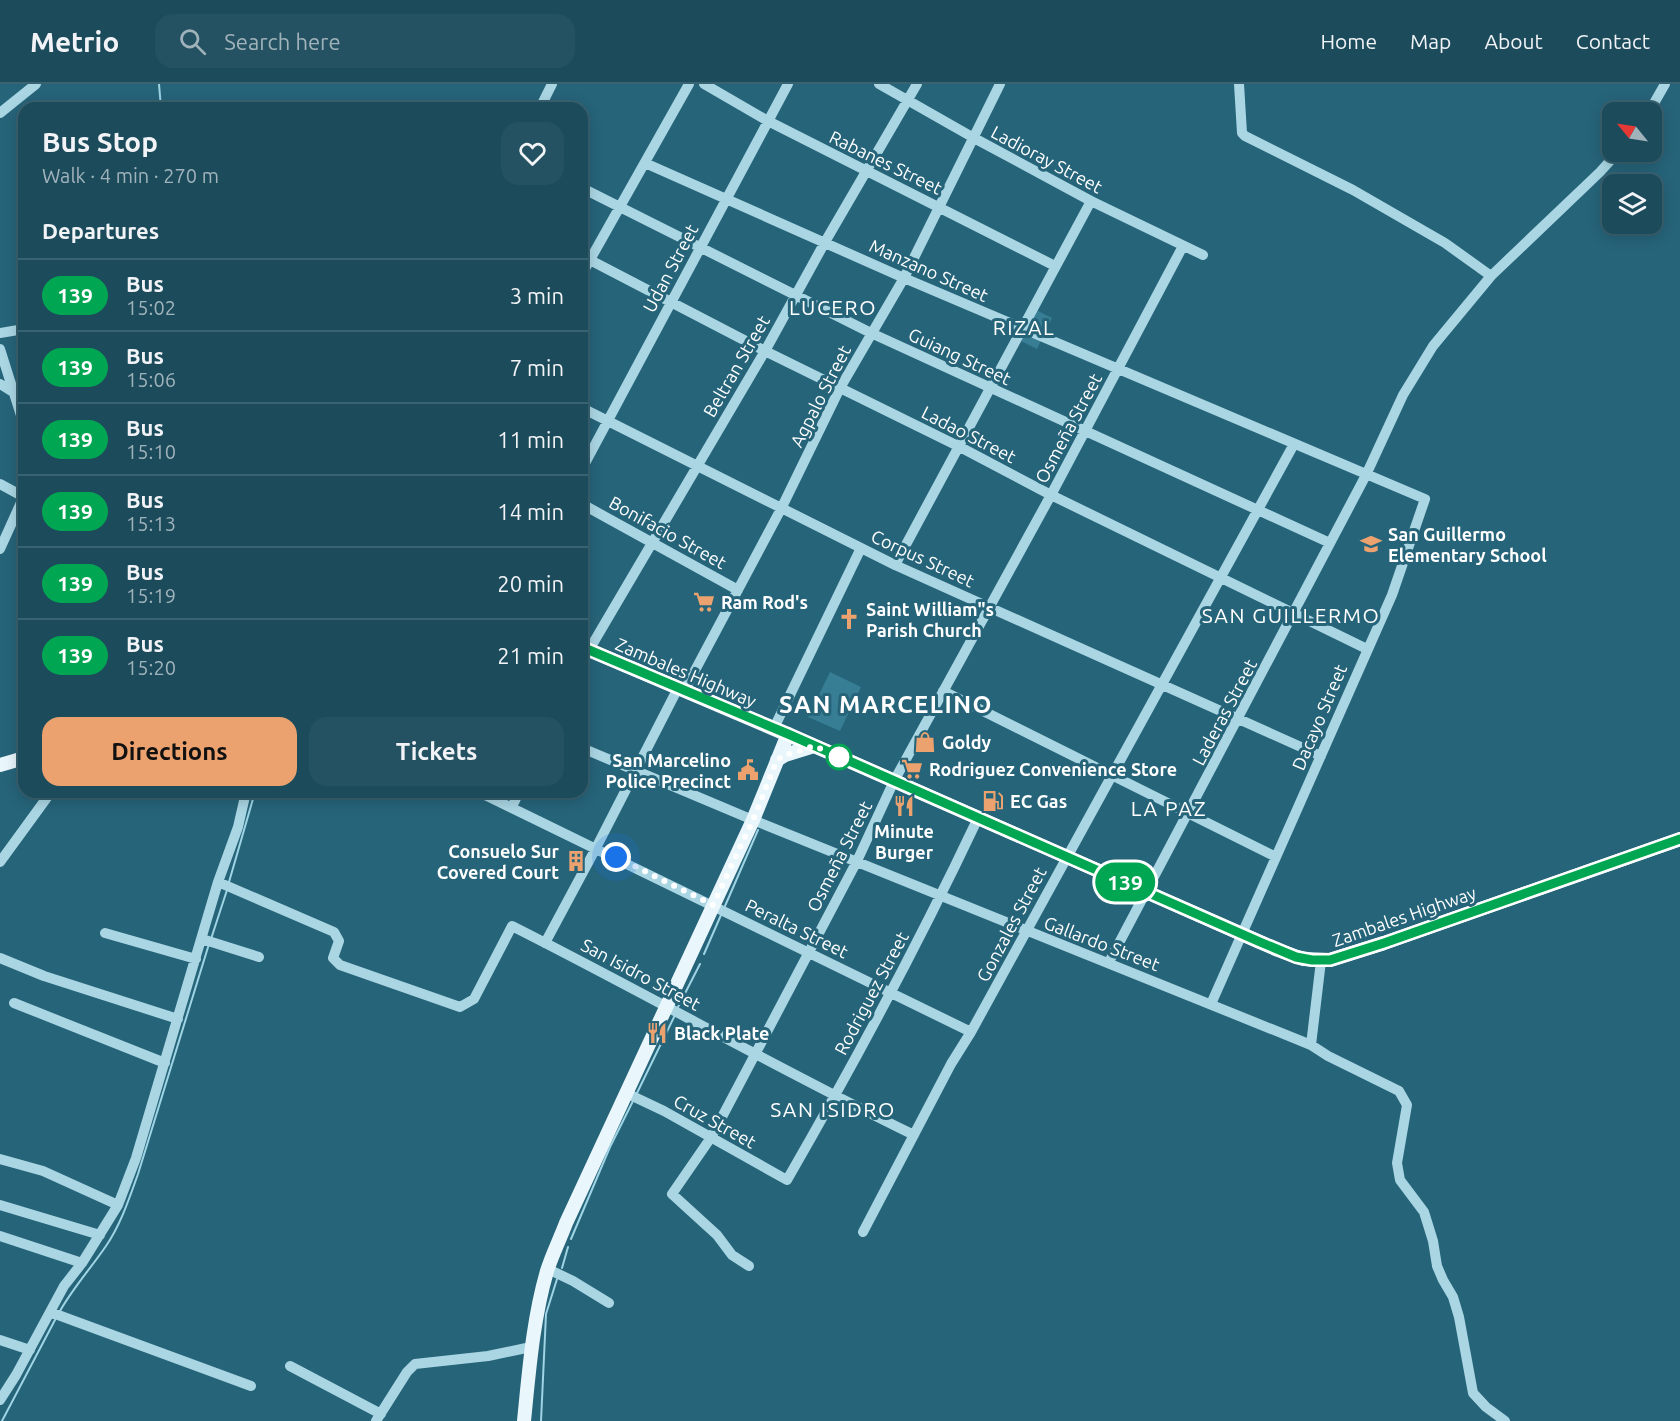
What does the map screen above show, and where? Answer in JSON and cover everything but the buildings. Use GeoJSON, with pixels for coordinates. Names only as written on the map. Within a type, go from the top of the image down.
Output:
{"type":"FeatureCollection","features":[{"type":"Feature","properties":{"kind":"main road","name":"Zambales Highway"},"geometry":{"type":"LineString","coordinates":[[588,654],[681,689],[774,728],[1296,957],[1330,960],[1680,839]]}},
{"type":"Feature","properties":{"kind":"main road"},"geometry":{"type":"LineString","coordinates":[[524,1421],[531,1347],[548,1269],[566,1223],[753,820],[788,734]]}},
{"type":"Feature","properties":{"kind":"main road"},"geometry":{"type":"LineString","coordinates":[[777,760],[785,755],[814,746]]}},
{"type":"Feature","properties":{"kind":"main road"},"geometry":{"type":"LineString","coordinates":[[0,765],[18,760]]}},
{"type":"Feature","properties":{"kind":"street"},"geometry":{"type":"LineString","coordinates":[[0,113],[36,84]]}},
{"type":"Feature","properties":{"kind":"street"},"geometry":{"type":"LineString","coordinates":[[543,102],[552,84]]}},
{"type":"Feature","properties":{"kind":"street"},"geometry":{"type":"LineString","coordinates":[[588,264],[689,84]]}},
{"type":"Feature","properties":{"kind":"street","name":"Rabanes Street"},"geometry":{"type":"LineString","coordinates":[[704,84],[768,121],[1055,266]]}},
{"type":"Feature","properties":{"kind":"street","name":"Udan Street"},"geometry":{"type":"LineString","coordinates":[[588,458],[788,84]]}},
{"type":"Feature","properties":{"kind":"street","name":"Ladioray Street"},"geometry":{"type":"LineString","coordinates":[[879,84],[1091,201],[1203,255]]}},
{"type":"Feature","properties":{"kind":"street","name":"Beltran Street"},"geometry":{"type":"LineString","coordinates":[[588,647],[765,351],[917,84]]}},
{"type":"Feature","properties":{"kind":"street","name":"Agpalo Street"},"geometry":{"type":"LineString","coordinates":[[544,943],[635,771],[738,590],[781,509],[840,388],[904,278],[1000,84]]}},
{"type":"Feature","properties":{"kind":"street"},"geometry":{"type":"LineString","coordinates":[[1239,84],[1242,133],[1245,136],[1353,190],[1445,243],[1491,276]]}},
{"type":"Feature","properties":{"kind":"street"},"geometry":{"type":"LineString","coordinates":[[1655,102],[1665,84]]}},
{"type":"Feature","properties":{"kind":"street","name":"Laderas Street"},"geometry":{"type":"LineString","coordinates":[[1109,962],[1366,475],[1403,395],[1433,346],[1491,276],[1608,162]]}},
{"type":"Feature","properties":{"kind":"street","name":"Manzano Street"},"geometry":{"type":"LineString","coordinates":[[645,163],[904,278],[1366,475]]}},
{"type":"Feature","properties":{"kind":"street","name":"Guiang Street"},"geometry":{"type":"LineString","coordinates":[[588,191],[871,333],[1330,543]]}},
{"type":"Feature","properties":{"kind":"street"},"geometry":{"type":"LineString","coordinates":[[895,565],[1091,201]]}},
{"type":"Feature","properties":{"kind":"street","name":"Osmeña Street"},"geometry":{"type":"LineString","coordinates":[[749,1266],[732,1255],[717,1235],[672,1194],[712,1137],[857,861],[894,781],[1051,495],[1182,246]]}},
{"type":"Feature","properties":{"kind":"street","name":"Ladao Street"},"geometry":{"type":"LineString","coordinates":[[590,260],[1051,495],[1367,649]]}},
{"type":"Feature","properties":{"kind":"street"},"geometry":{"type":"LineString","coordinates":[[0,333],[18,330]]}},
{"type":"Feature","properties":{"kind":"street"},"geometry":{"type":"LineString","coordinates":[[0,349],[18,405]]}},
{"type":"Feature","properties":{"kind":"street"},"geometry":{"type":"LineString","coordinates":[[0,384],[14,392]]}},
{"type":"Feature","properties":{"kind":"street","name":"Corpus Street"},"geometry":{"type":"LineString","coordinates":[[588,411],[895,565],[1321,756]]}},
{"type":"Feature","properties":{"kind":"street","name":"Gonzales Street"},"geometry":{"type":"LineString","coordinates":[[863,1232],[951,1064],[1027,931],[1066,856],[1294,444]]}},
{"type":"Feature","properties":{"kind":"street","name":"Dacayo Street"},"geometry":{"type":"LineString","coordinates":[[1211,1004],[1392,595],[1425,500],[1366,475]]}},
{"type":"Feature","properties":{"kind":"street"},"geometry":{"type":"LineString","coordinates":[[0,484],[18,494]]}},
{"type":"Feature","properties":{"kind":"street","name":"Bonifacio Street"},"geometry":{"type":"LineString","coordinates":[[588,507],[738,590]]}},
{"type":"Feature","properties":{"kind":"street"},"geometry":{"type":"LineString","coordinates":[[0,549],[18,510]]}},
{"type":"Feature","properties":{"kind":"street"},"geometry":{"type":"LineString","coordinates":[[774,728],[861,548]]}},
{"type":"Feature","properties":{"kind":"street"},"geometry":{"type":"LineString","coordinates":[[944,691],[1276,857]]}},
{"type":"Feature","properties":{"kind":"street","name":"Gallardo Street"},"geometry":{"type":"LineString","coordinates":[[588,751],[753,820],[1311,1045],[1328,1056],[1399,1091],[1407,1105],[1397,1163],[1400,1180],[1424,1212],[1434,1240],[1437,1266],[1453,1298],[1459,1317],[1473,1393],[1486,1407],[1505,1421]]}},
{"type":"Feature","properties":{"kind":"street"},"geometry":{"type":"LineString","coordinates":[[0,862],[47,798]]}},
{"type":"Feature","properties":{"kind":"street"},"geometry":{"type":"LineString","coordinates":[[0,1400],[30,1350],[56,1314],[64,1286],[82,1263],[118,1205],[136,1158],[196,958],[208,941],[245,798]]}},
{"type":"Feature","properties":{"kind":"street","name":"Peralta Street"},"geometry":{"type":"LineString","coordinates":[[492,798],[971,1032]]}},
{"type":"Feature","properties":{"kind":"street"},"geometry":{"type":"LineString","coordinates":[[512,807],[516,798]]}},
{"type":"Feature","properties":{"kind":"street","name":"Rodriguez Street"},"geometry":{"type":"LineString","coordinates":[[787,1180],[892,993],[942,896],[978,818]]}},
{"type":"Feature","properties":{"kind":"street","name":"San Isidro Street"},"geometry":{"type":"LineString","coordinates":[[224,884],[334,932],[339,941],[333,958],[340,965],[460,1007],[474,999],[512,926],[834,1096],[914,1135]]}},
{"type":"Feature","properties":{"kind":"street"},"geometry":{"type":"LineString","coordinates":[[105,933],[196,958]]}},
{"type":"Feature","properties":{"kind":"street"},"geometry":{"type":"LineString","coordinates":[[208,941],[259,957]]}},
{"type":"Feature","properties":{"kind":"street"},"geometry":{"type":"LineString","coordinates":[[0,958],[44,976],[178,1019]]}},
{"type":"Feature","properties":{"kind":"street"},"geometry":{"type":"LineString","coordinates":[[1311,1045],[1321,961]]}},
{"type":"Feature","properties":{"kind":"street"},"geometry":{"type":"LineString","coordinates":[[14,1003],[165,1063]]}},
{"type":"Feature","properties":{"kind":"street","name":"Cruz Street"},"geometry":{"type":"LineString","coordinates":[[626,1093],[664,1111],[787,1180]]}},
{"type":"Feature","properties":{"kind":"street"},"geometry":{"type":"LineString","coordinates":[[0,1159],[43,1171],[118,1205]]}},
{"type":"Feature","properties":{"kind":"street"},"geometry":{"type":"LineString","coordinates":[[0,1205],[100,1235]]}},
{"type":"Feature","properties":{"kind":"street"},"geometry":{"type":"LineString","coordinates":[[0,1236],[82,1263]]}},
{"type":"Feature","properties":{"kind":"street"},"geometry":{"type":"LineString","coordinates":[[548,1269],[609,1303]]}},
{"type":"Feature","properties":{"kind":"street"},"geometry":{"type":"LineString","coordinates":[[56,1314],[251,1386]]}},
{"type":"Feature","properties":{"kind":"street"},"geometry":{"type":"LineString","coordinates":[[0,1340],[30,1350]]}},
{"type":"Feature","properties":{"kind":"street"},"geometry":{"type":"LineString","coordinates":[[290,1366],[378,1417],[407,1372],[415,1364],[488,1356],[531,1347]]}},
{"type":"Feature","properties":{"kind":"shaded area"},"geometry":{"type":"Polygon","coordinates":[[[1036,310],[1052,318],[1037,349],[1021,341],[1036,310]]]}},
{"type":"Feature","properties":{"kind":"shaded area"},"geometry":{"type":"Polygon","coordinates":[[[830,672],[861,687],[840,731],[808,717],[830,672]]]}},
{"type":"Feature","properties":{"kind":"waterway"},"geometry":{"type":"LineString","coordinates":[[159,84],[160,102]]}},
{"type":"Feature","properties":{"kind":"waterway"},"geometry":{"type":"LineString","coordinates":[[229,882],[253,798]]}},
{"type":"Feature","properties":{"kind":"waterway"},"geometry":{"type":"LineString","coordinates":[[725,906],[758,830]]}},
{"type":"Feature","properties":{"kind":"waterway"},"geometry":{"type":"LineString","coordinates":[[211,939],[227,890]]}},
{"type":"Feature","properties":{"kind":"waterway"},"geometry":{"type":"LineString","coordinates":[[704,954],[721,915]]}},
{"type":"Feature","properties":{"kind":"waterway"},"geometry":{"type":"LineString","coordinates":[[60,1311],[106,1246],[124,1211],[138,1174],[209,944]]}},
{"type":"Feature","properties":{"kind":"waterway"},"geometry":{"type":"LineString","coordinates":[[677,1009],[700,964]]}},
{"type":"Feature","properties":{"kind":"waterway"},"geometry":{"type":"LineString","coordinates":[[637,1093],[675,1015]]}},
{"type":"Feature","properties":{"kind":"waterway"},"geometry":{"type":"LineString","coordinates":[[571,1239],[610,1147],[633,1101]]}},
{"type":"Feature","properties":{"kind":"waterway"},"geometry":{"type":"LineString","coordinates":[[562,1268],[568,1247]]}},
{"type":"Feature","properties":{"kind":"waterway"},"geometry":{"type":"LineString","coordinates":[[541,1421],[546,1314],[557,1279]]}},
{"type":"Feature","properties":{"kind":"waterway"},"geometry":{"type":"LineString","coordinates":[[2,1421],[56,1318]]}},
{"type":"Feature","properties":{"kind":"bus line","name":"139"},"geometry":{"type":"LineString","coordinates":[[588,650],[788,734],[1260,942],[1296,957],[1312,960],[1330,960],[1384,943],[1680,839]]}},
{"type":"Feature","properties":{"kind":"place","name":"San Guillermo Elementary School"},"geometry":{"type":"Point","coordinates":[1371,544]}},
{"type":"Feature","properties":{"kind":"place","name":"Ram Rod's"},"geometry":{"type":"Point","coordinates":[704,602]}},
{"type":"Feature","properties":{"kind":"place","name":"Saint William\"s Parish Church"},"geometry":{"type":"Point","coordinates":[849,619]}},
{"type":"Feature","properties":{"kind":"place","name":"Goldy"},"geometry":{"type":"Point","coordinates":[925,742]}},
{"type":"Feature","properties":{"kind":"place","name":"Rodriguez Convenience Store"},"geometry":{"type":"Point","coordinates":[912,769]}},
{"type":"Feature","properties":{"kind":"place","name":"San Marcelino Police Precinct"},"geometry":{"type":"Point","coordinates":[748,770]}},
{"type":"Feature","properties":{"kind":"place","name":"EC Gas"},"geometry":{"type":"Point","coordinates":[993,801]}},
{"type":"Feature","properties":{"kind":"place","name":"Minute Burger"},"geometry":{"type":"Point","coordinates":[904,806]}},
{"type":"Feature","properties":{"kind":"place","name":"Consuelo Sur Covered Court"},"geometry":{"type":"Point","coordinates":[576,861]}},
{"type":"Feature","properties":{"kind":"place","name":"Black Plate"},"geometry":{"type":"Point","coordinates":[657,1033]}},
{"type":"Feature","properties":{"kind":"district","name":"LUCERO"},"geometry":{"type":"Point","coordinates":[833,307]}},
{"type":"Feature","properties":{"kind":"district","name":"RIZAL"},"geometry":{"type":"Point","coordinates":[1024,327]}},
{"type":"Feature","properties":{"kind":"district","name":"SAN GUILLERMO"},"geometry":{"type":"Point","coordinates":[1291,615]}},
{"type":"Feature","properties":{"kind":"district","name":"SAN MARCELINO"},"geometry":{"type":"Point","coordinates":[886,704]}},
{"type":"Feature","properties":{"kind":"district","name":"LA PAZ"},"geometry":{"type":"Point","coordinates":[1169,808]}},
{"type":"Feature","properties":{"kind":"district","name":"SAN ISIDRO"},"geometry":{"type":"Point","coordinates":[833,1109]}},
{"type":"Feature","properties":{"kind":"route"},"geometry":{"type":"LineString","coordinates":[[616,857],[713,905],[753,820],[777,760],[785,755],[814,746],[842,758],[839,757]]}}]}
